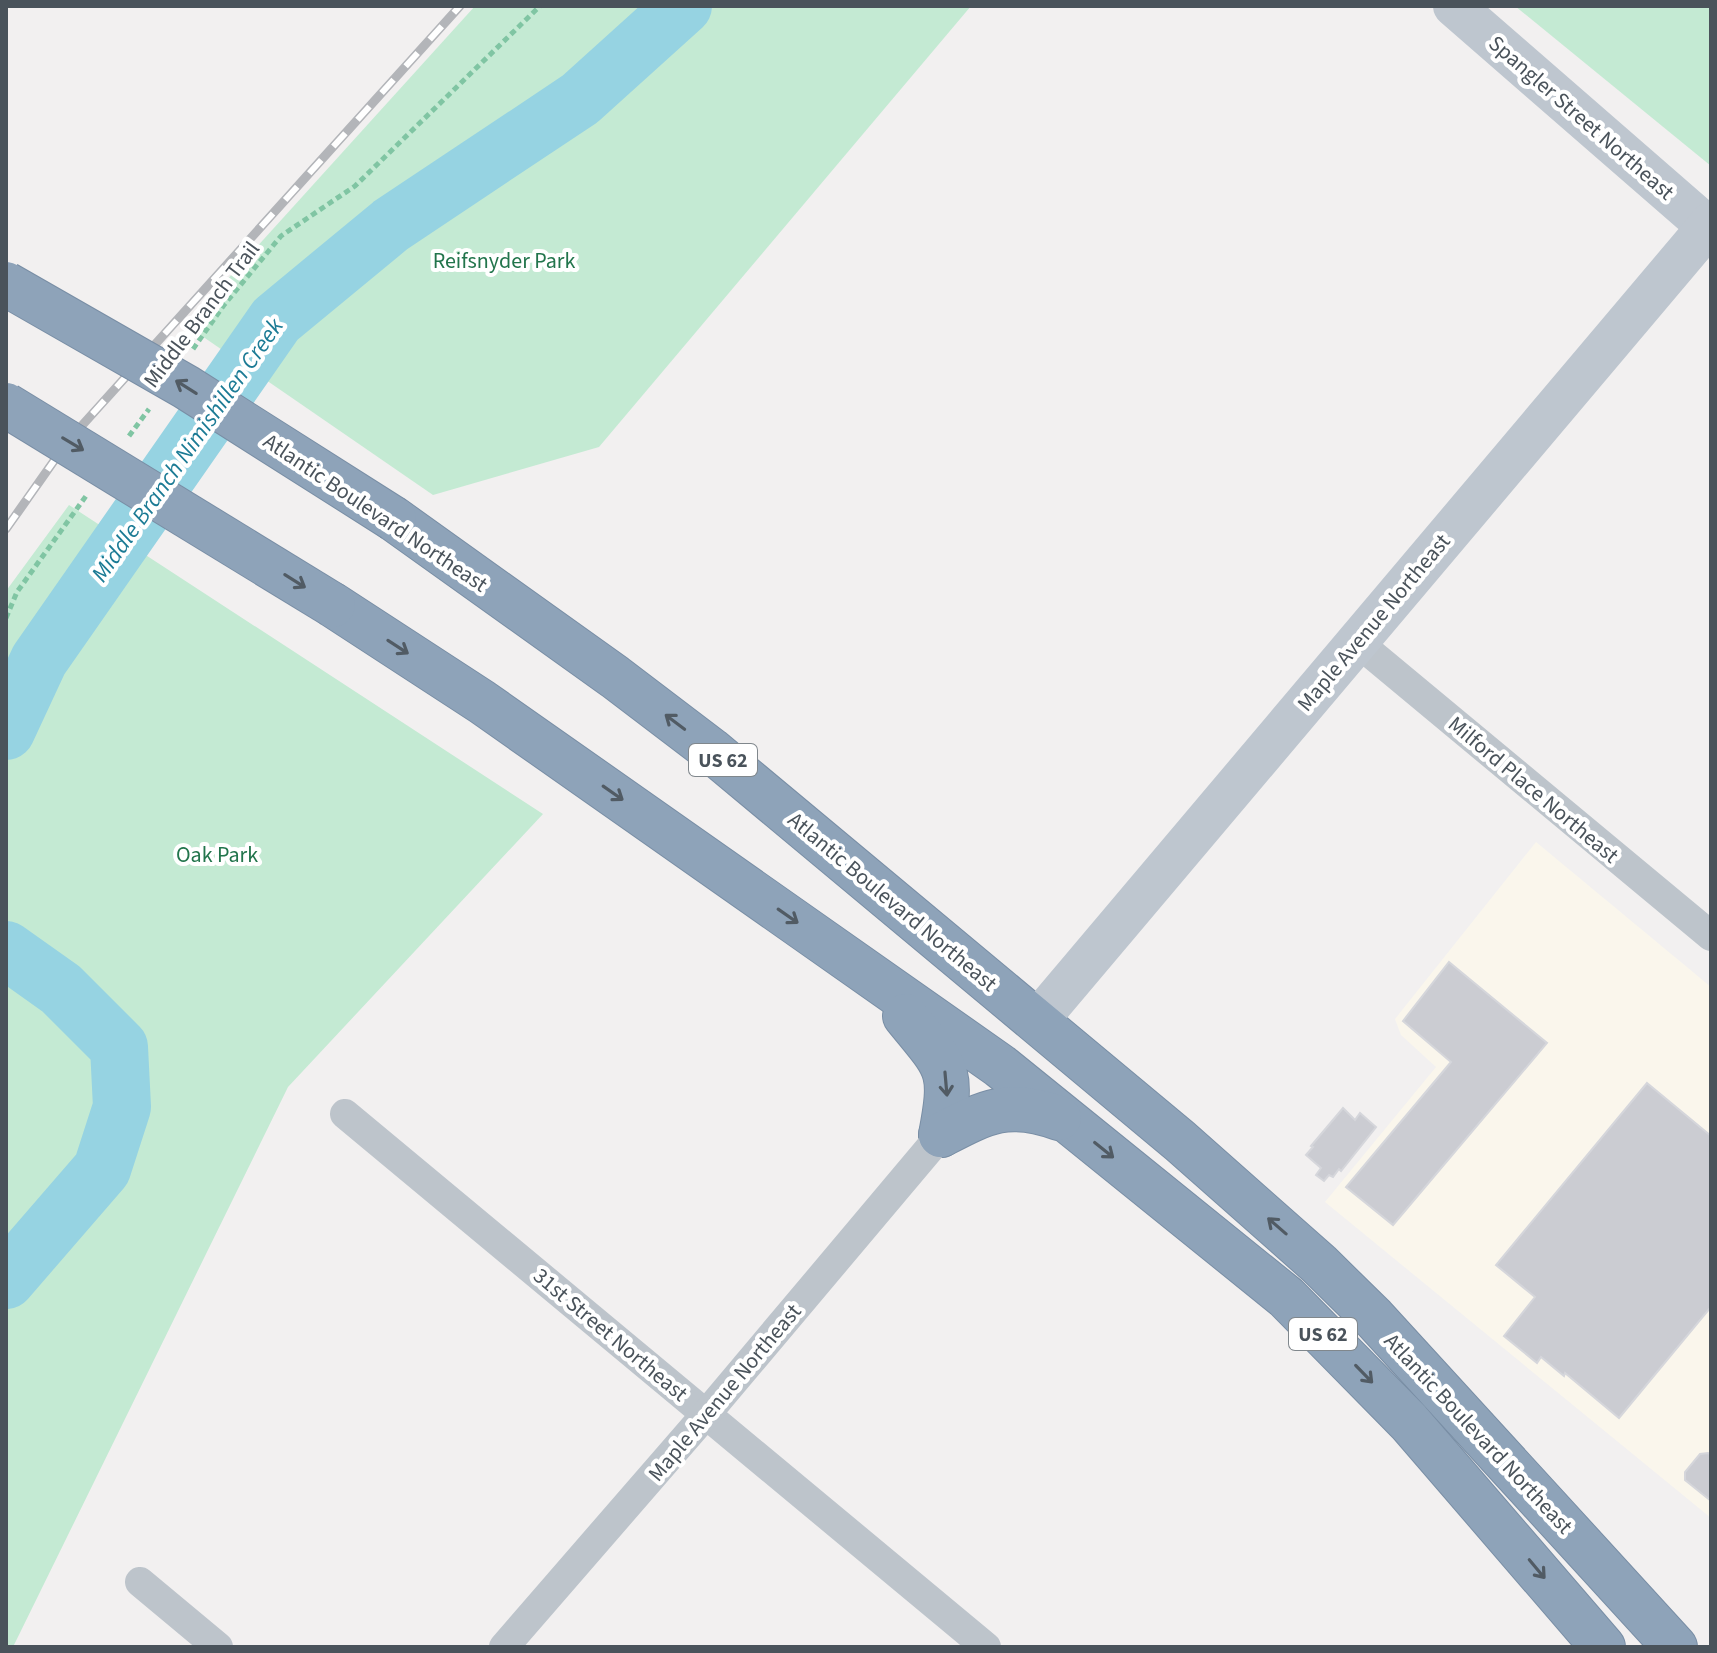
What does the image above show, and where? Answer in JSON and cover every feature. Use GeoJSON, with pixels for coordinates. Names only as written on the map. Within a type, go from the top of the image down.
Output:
{"type":"FeatureCollection","features":[{"type":"Feature","properties":{"kind":"highway","name":"Atlantic Boulevard Northeast"},"geometry":{"type":"LineString","coordinates":[[6,284],[186,387],[394,519],[615,677],[711,750],[1180,1141],[1319,1264],[1374,1318],[1675,1647]]}},
{"type":"Feature","properties":{"kind":"highway","name":"Atlantic Boulevard Northeast"},"geometry":{"type":"LineString","coordinates":[[6,405],[333,605],[482,702],[1000,1066],[1286,1297],[1409,1422],[1603,1647]]}},
{"type":"Feature","properties":{"kind":"highway"},"geometry":{"type":"LineString","coordinates":[[872,976],[944,1067],[948,1095],[941,1135]]}},
{"type":"Feature","properties":{"kind":"highway"},"geometry":{"type":"LineString","coordinates":[[941,1135],[982,1113],[1007,1108],[1033,1109],[1067,1120]]}},
{"type":"Feature","properties":{"kind":"street","name":"Spangler Street Northeast"},"geometry":{"type":"LineString","coordinates":[[1454,6],[1710,226]]}},
{"type":"Feature","properties":{"kind":"street","name":"Maple Avenue Northeast"},"geometry":{"type":"LineString","coordinates":[[1037,1021],[1710,226]]}},
{"type":"Feature","properties":{"kind":"street","name":"Milford Place Northeast"},"geometry":{"type":"LineString","coordinates":[[1356,641],[1711,936]]}},
{"type":"Feature","properties":{"kind":"street","name":"31st Street Northeast"},"geometry":{"type":"LineString","coordinates":[[345,1114],[986,1647]]}},
{"type":"Feature","properties":{"kind":"street","name":"Maple Avenue Northeast"},"geometry":{"type":"LineString","coordinates":[[504,1647],[707,1413],[941,1135]]}},
{"type":"Feature","properties":{"kind":"street"},"geometry":{"type":"LineString","coordinates":[[140,1582],[218,1647]]}},
{"type":"Feature","properties":{"kind":"path","name":"Middle Branch Trail"},"geometry":{"type":"LineString","coordinates":[[188,355],[224,305],[281,236],[355,186],[540,6]]}},
{"type":"Feature","properties":{"kind":"path","name":"Middle Branch Trail"},"geometry":{"type":"LineString","coordinates":[[125,442],[152,404]]}},
{"type":"Feature","properties":{"kind":"path"},"geometry":{"type":"LineString","coordinates":[[6,618],[17,592],[89,492]]}},
{"type":"Feature","properties":{"kind":"shaded area"},"geometry":{"type":"Polygon","coordinates":[[[1536,842],[1711,987],[1711,1518],[1325,1202],[1436,1067],[1401,1035],[1395,1019],[1536,842]]]}},
{"type":"Feature","properties":{"kind":"green space","name":"Reifsnyder Park"},"geometry":{"type":"Polygon","coordinates":[[[475,6],[971,6],[599,447],[433,495],[186,325],[475,6]]]}},
{"type":"Feature","properties":{"kind":"green space"},"geometry":{"type":"Polygon","coordinates":[[[1515,6],[1711,6],[1711,166],[1515,6]]]}},
{"type":"Feature","properties":{"kind":"green space","name":"Oak Park"},"geometry":{"type":"Polygon","coordinates":[[[69,505],[543,814],[288,1087],[13,1647],[6,1647],[6,591],[69,505]]]}},
{"type":"Feature","properties":{"kind":"building"},"geometry":{"type":"Polygon","coordinates":[[[1449,962],[1547,1043],[1393,1225],[1346,1187],[1451,1062],[1403,1021],[1449,962]]]}},
{"type":"Feature","properties":{"kind":"building"},"geometry":{"type":"Polygon","coordinates":[[[1647,1083],[1711,1136],[1711,1307],[1619,1418],[1565,1373],[1564,1376],[1541,1357],[1537,1363],[1504,1336],[1535,1297],[1496,1265],[1647,1083]]]}},
{"type":"Feature","properties":{"kind":"building"},"geometry":{"type":"Polygon","coordinates":[[[1343,1108],[1355,1120],[1360,1113],[1376,1127],[1341,1171],[1339,1169],[1333,1177],[1329,1175],[1324,1181],[1316,1175],[1321,1168],[1306,1155],[1343,1108]]]}},
{"type":"Feature","properties":{"kind":"building"},"geometry":{"type":"Polygon","coordinates":[[[1700,1454],[1711,1455],[1711,1501],[1685,1480],[1685,1472],[1700,1454]]]}},
{"type":"Feature","properties":{"kind":"waterway","name":"Middle Branch Nimishillen Creek"},"geometry":{"type":"LineString","coordinates":[[6,731],[39,660],[276,320],[391,225],[580,99],[683,6]]}},
{"type":"Feature","properties":{"kind":"waterway","name":"Middle Branch Nimishillen Creek"},"geometry":{"type":"LineString","coordinates":[[6,950],[61,989],[119,1047],[122,1107],[102,1169],[6,1280]]}},
{"type":"Feature","properties":{"kind":"railway"},"geometry":{"type":"LineString","coordinates":[[6,529],[68,441],[460,6]]}}]}
